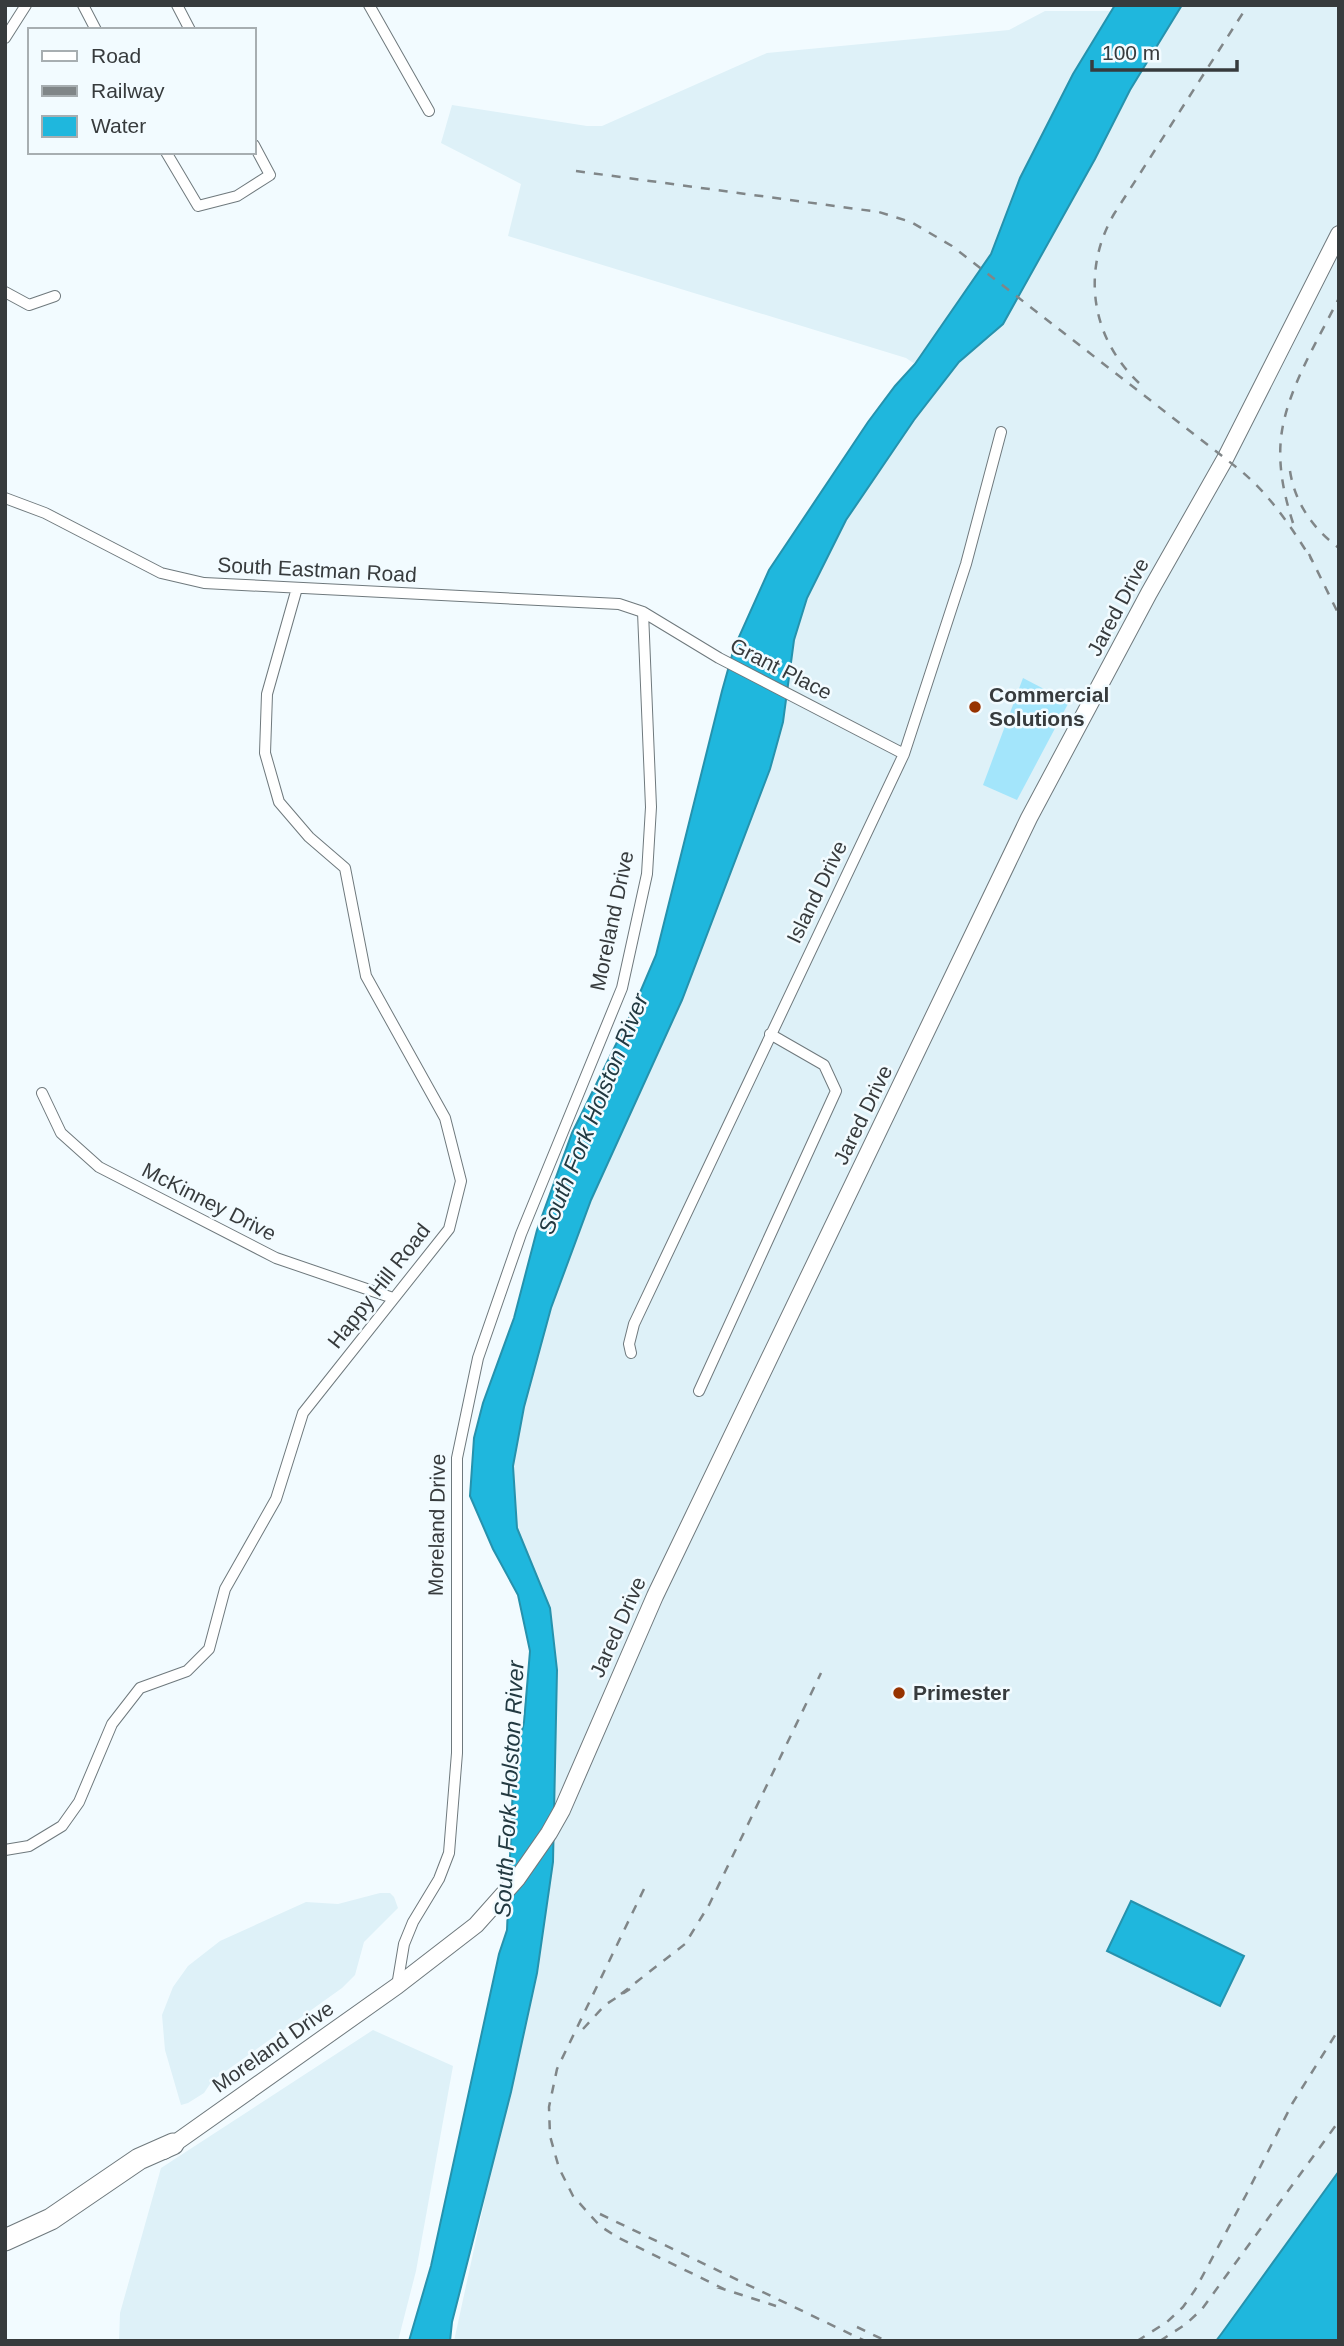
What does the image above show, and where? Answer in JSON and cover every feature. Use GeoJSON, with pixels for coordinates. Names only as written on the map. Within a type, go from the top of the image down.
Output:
{"type":"FeatureCollection","features":[{"type":"Feature","properties":{"kind":"highway"},"geometry":{"type":"LineString","coordinates":[[5,2240],[51,2220],[139,2159],[173,2144]]}},
{"type":"Feature","properties":{"kind":"main road","name":"Jared Drive"},"geometry":{"type":"LineString","coordinates":[[397,1986],[476,1925],[517,1880],[562,1810],[649,1608],[1029,818],[1149,593],[1225,459],[1339,234]]}},
{"type":"Feature","properties":{"kind":"main road","name":"Moreland Drive"},"geometry":{"type":"LineString","coordinates":[[5,2250],[56,2226],[397,1986]]}},
{"type":"Feature","properties":{"kind":"street"},"geometry":{"type":"LineString","coordinates":[[5,38],[26,5]]}},
{"type":"Feature","properties":{"kind":"street"},"geometry":{"type":"LineString","coordinates":[[83,5],[95,28]]}},
{"type":"Feature","properties":{"kind":"street"},"geometry":{"type":"LineString","coordinates":[[177,5],[189,28]]}},
{"type":"Feature","properties":{"kind":"street"},"geometry":{"type":"LineString","coordinates":[[369,5],[429,111]]}},
{"type":"Feature","properties":{"kind":"street"},"geometry":{"type":"LineString","coordinates":[[167,154],[198,205],[237,196],[270,175],[256,149]]}},
{"type":"Feature","properties":{"kind":"street"},"geometry":{"type":"LineString","coordinates":[[5,292],[29,305],[55,296]]}},
{"type":"Feature","properties":{"kind":"street","name":"Island Drive"},"geometry":{"type":"LineString","coordinates":[[631,1353],[629,1344],[634,1324],[904,754],[966,564],[1001,432]]}},
{"type":"Feature","properties":{"kind":"street","name":"South Eastman Road"},"geometry":{"type":"LineString","coordinates":[[5,498],[45,513],[161,573],[204,583],[619,604],[643,612]]}},
{"type":"Feature","properties":{"kind":"street","name":"Happy Hill Road"},"geometry":{"type":"LineString","coordinates":[[5,1850],[29,1846],[62,1826],[79,1802],[112,1724],[141,1688],[187,1671],[209,1649],[225,1589],[276,1499],[303,1413],[449,1229],[461,1181],[445,1118],[366,976],[345,868],[309,837],[279,802],[265,753],[267,694],[298,588]]}},
{"type":"Feature","properties":{"kind":"street","name":"Grant Place"},"geometry":{"type":"LineString","coordinates":[[643,612],[729,664],[904,754]]}},
{"type":"Feature","properties":{"kind":"street","name":"Moreland Drive"},"geometry":{"type":"LineString","coordinates":[[397,1986],[404,1944],[413,1922],[439,1880],[449,1853],[457,1753],[457,1458],[478,1358],[521,1234],[622,988],[647,874],[651,807],[643,612]]}},
{"type":"Feature","properties":{"kind":"street"},"geometry":{"type":"LineString","coordinates":[[699,1391],[836,1091],[824,1065],[770,1034]]}},
{"type":"Feature","properties":{"kind":"street","name":"McKinney Drive"},"geometry":{"type":"LineString","coordinates":[[42,1093],[61,1133],[99,1167],[276,1258],[393,1298]]}},
{"type":"Feature","properties":{"kind":"shaded area"},"geometry":{"type":"Polygon","coordinates":[[[1182,5],[1339,5],[1339,2184],[1228,2341],[454,2341],[543,1932],[550,1608],[517,1528],[513,1466],[524,1407],[551,1308],[591,1200],[682,1000],[770,769],[783,722],[794,640],[807,598],[846,520],[914,420],[959,362],[994,334],[1130,90],[1182,5]]]}},
{"type":"Feature","properties":{"kind":"shaded area"},"geometry":{"type":"Polygon","coordinates":[[[1045,11],[1112,11],[1073,74],[1020,178],[991,254],[915,364],[906,358],[508,236],[521,184],[441,143],[452,105],[602,126],[767,53],[1009,30],[1045,11]]]}},
{"type":"Feature","properties":{"kind":"shaded area"},"geometry":{"type":"Polygon","coordinates":[[[1023,678],[1069,702],[1017,800],[983,785],[1023,678]]]}},
{"type":"Feature","properties":{"kind":"shaded area"},"geometry":{"type":"Polygon","coordinates":[[[390,1893],[398,1908],[364,1942],[355,1975],[342,1988],[212,2081],[204,2093],[181,2105],[165,2050],[162,2015],[173,1987],[188,1966],[220,1941],[306,1902],[338,1904],[390,1893]]]}},
{"type":"Feature","properties":{"kind":"shaded area"},"geometry":{"type":"Polygon","coordinates":[[[373,2030],[453,2066],[416,2271],[398,2341],[119,2341],[120,2313],[161,2168],[373,2030]]]}},
{"type":"Feature","properties":{"kind":"water","name":"South Fork Holston River"},"geometry":{"type":"Polygon","coordinates":[[[1115,5],[1182,5],[1130,90],[1095,159],[1003,324],[959,362],[914,420],[846,520],[807,598],[794,640],[783,722],[770,769],[682,1000],[591,1200],[551,1308],[524,1407],[513,1466],[517,1528],[550,1608],[557,1670],[553,1862],[537,1973],[511,2092],[452,2322],[450,2341],[409,2341],[431,2266],[499,1954],[507,1930],[513,1784],[524,1722],[530,1651],[518,1595],[493,1549],[470,1496],[474,1438],[483,1403],[514,1318],[537,1230],[572,1133],[630,1016],[656,955],[734,648],[769,570],[868,422],[915,364],[991,254],[1020,178],[1073,74],[1115,5]]]}},
{"type":"Feature","properties":{"kind":"water"},"geometry":{"type":"Polygon","coordinates":[[[1131,1901],[1244,1956],[1220,2006],[1107,1951],[1131,1901]]]}},
{"type":"Feature","properties":{"kind":"water"},"geometry":{"type":"Polygon","coordinates":[[[1339,2171],[1339,2341],[1216,2341],[1222,2333],[1339,2171]]]}},
{"type":"Feature","properties":{"kind":"railway"},"geometry":{"type":"LineString","coordinates":[[1139,383],[1110,346],[1101,325],[1096,303],[1097,258],[1114,214],[1248,5]]}},
{"type":"Feature","properties":{"kind":"railway"},"geometry":{"type":"LineString","coordinates":[[576,171],[879,212],[911,222],[952,246],[1240,470],[1271,502],[1313,562]]}},
{"type":"Feature","properties":{"kind":"railway"},"geometry":{"type":"LineString","coordinates":[[1293,523],[1281,470],[1280,449],[1284,420],[1304,366],[1339,298]]}},
{"type":"Feature","properties":{"kind":"railway"},"geometry":{"type":"LineString","coordinates":[[1290,471],[1296,494],[1313,524],[1339,548]]}},
{"type":"Feature","properties":{"kind":"railway"},"geometry":{"type":"LineString","coordinates":[[1309,554],[1339,615]]}},
{"type":"Feature","properties":{"kind":"railway"},"geometry":{"type":"LineString","coordinates":[[621,1994],[685,1944],[709,1905],[821,1673]]}},
{"type":"Feature","properties":{"kind":"railway"},"geometry":{"type":"LineString","coordinates":[[644,1889],[557,2069],[549,2107],[550,2136],[559,2168],[573,2196],[600,2226],[617,2237],[724,2289]]}},
{"type":"Feature","properties":{"kind":"railway"},"geometry":{"type":"LineString","coordinates":[[583,2029],[605,2005],[630,1989]]}},
{"type":"Feature","properties":{"kind":"railway"},"geometry":{"type":"LineString","coordinates":[[1137,2341],[1167,2322],[1183,2307],[1195,2290],[1292,2104],[1339,2029]]}},
{"type":"Feature","properties":{"kind":"railway"},"geometry":{"type":"LineString","coordinates":[[1160,2341],[1186,2324],[1202,2309],[1339,2121]]}},
{"type":"Feature","properties":{"kind":"railway"},"geometry":{"type":"LineString","coordinates":[[600,2214],[865,2341]]}},
{"type":"Feature","properties":{"kind":"railway"},"geometry":{"type":"LineString","coordinates":[[717,2287],[776,2306]]}},
{"type":"Feature","properties":{"kind":"railway"},"geometry":{"type":"LineString","coordinates":[[857,2327],[886,2341]]}},
{"type":"Feature","properties":{"kind":"place","name":"Commercial Solutions"},"geometry":{"type":"Point","coordinates":[975,707]}},
{"type":"Feature","properties":{"kind":"place","name":"Primester"},"geometry":{"type":"Point","coordinates":[899,1693]}}]}
